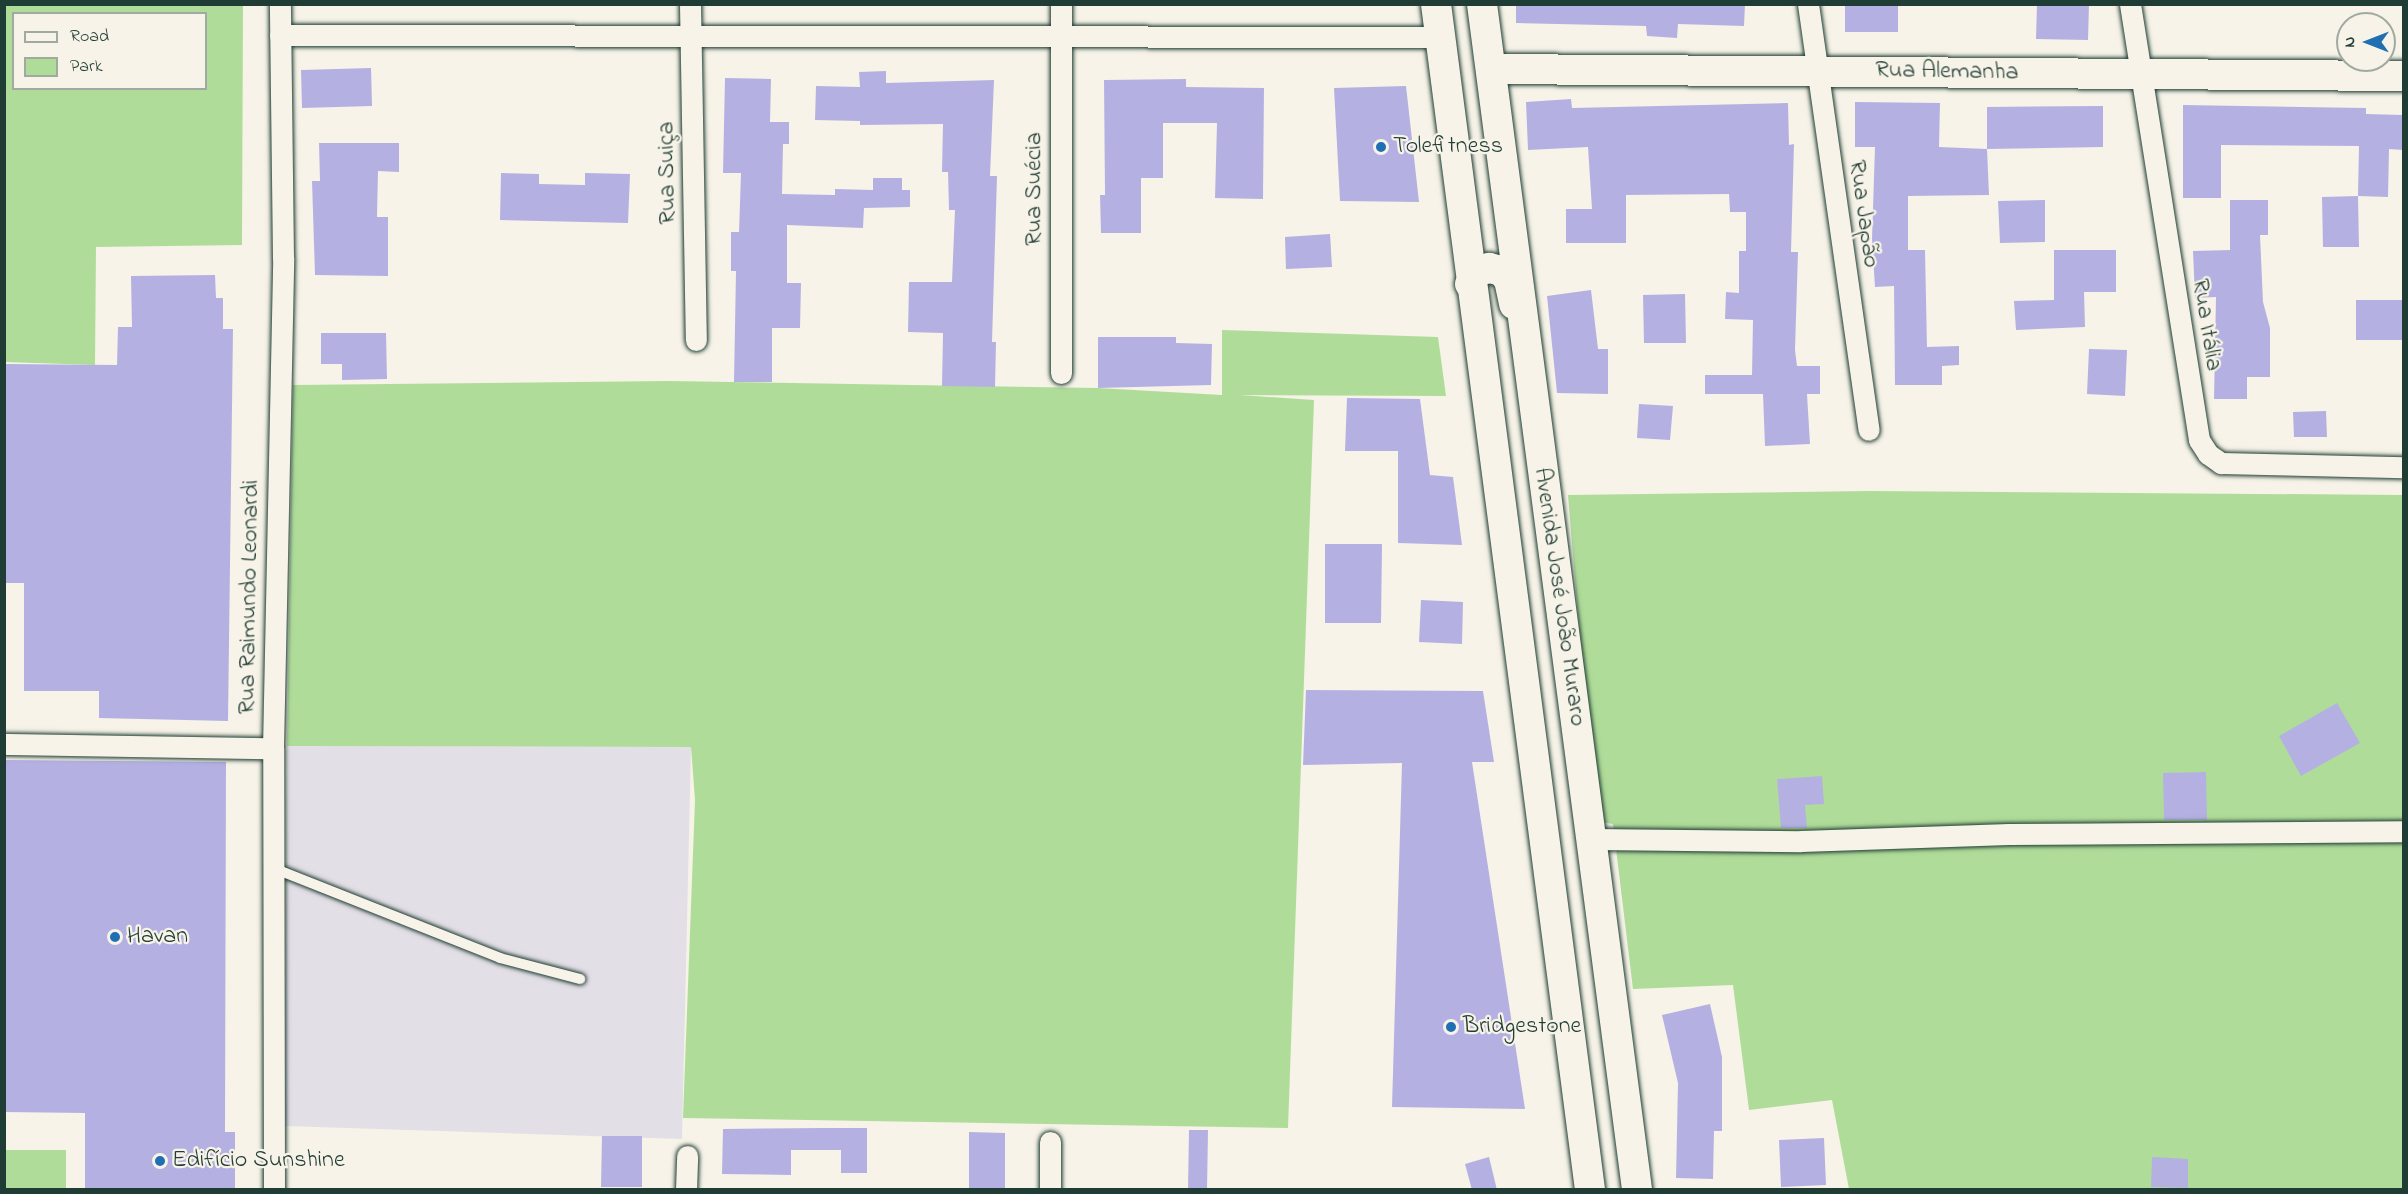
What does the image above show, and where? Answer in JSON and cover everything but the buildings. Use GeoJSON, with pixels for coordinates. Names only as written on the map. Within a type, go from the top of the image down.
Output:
{"type":"FeatureCollection","features":[{"type":"Feature","properties":{"kind":"main road","name":"Avenida José João Muraro"},"geometry":{"type":"LineString","coordinates":[[1436,4],[1457,154],[1470,284],[1590,1190]]}},
{"type":"Feature","properties":{"kind":"main road","name":"Avenida José João Muraro"},"geometry":{"type":"LineString","coordinates":[[1482,4],[1514,228],[1531,392],[1593,839],[1637,1190]]}},
{"type":"Feature","properties":{"kind":"main road","name":"Rua Alemanha"},"geometry":{"type":"LineString","coordinates":[[1491,69],[2403,76]]}},
{"type":"Feature","properties":{"kind":"main road"},"geometry":{"type":"LineString","coordinates":[[1457,154],[1474,237],[1489,241],[1514,228]]}},
{"type":"Feature","properties":{"kind":"main road"},"geometry":{"type":"LineString","coordinates":[[1470,284],[1475,273],[1489,268],[1502,271],[1509,280],[1531,392]]}},
{"type":"Feature","properties":{"kind":"street","name":"Rua Raimundo Leonardi"},"geometry":{"type":"LineString","coordinates":[[274,1190],[273,748],[283,258],[279,4]]}},
{"type":"Feature","properties":{"kind":"street","name":"Rua Suiça"},"geometry":{"type":"LineString","coordinates":[[690,4],[696,340]]}},
{"type":"Feature","properties":{"kind":"street","name":"Rua Suécia"},"geometry":{"type":"LineString","coordinates":[[1061,4],[1061,373]]}},
{"type":"Feature","properties":{"kind":"street","name":"Rua Japão"},"geometry":{"type":"LineString","coordinates":[[1808,4],[1869,430]]}},
{"type":"Feature","properties":{"kind":"street","name":"Rua Itália"},"geometry":{"type":"LineString","coordinates":[[2130,4],[2139,75],[2199,440],[2208,454],[2221,463],[2403,467]]}},
{"type":"Feature","properties":{"kind":"street"},"geometry":{"type":"LineString","coordinates":[[280,35],[1440,37]]}},
{"type":"Feature","properties":{"kind":"street"},"geometry":{"type":"LineString","coordinates":[[4,744],[273,748]]}},
{"type":"Feature","properties":{"kind":"street"},"geometry":{"type":"LineString","coordinates":[[1593,839],[1801,842],[2009,834],[2403,831]]}},
{"type":"Feature","properties":{"kind":"street"},"geometry":{"type":"LineString","coordinates":[[1050,1142],[1050,1190]]}},
{"type":"Feature","properties":{"kind":"street"},"geometry":{"type":"LineString","coordinates":[[686,1190],[687,1156]]}},
{"type":"Feature","properties":{"kind":"lane"},"geometry":{"type":"LineString","coordinates":[[273,868],[500,958],[580,979]]}},
{"type":"Feature","properties":{"kind":"shaded area"},"geometry":{"type":"Polygon","coordinates":[[[287,746],[691,747],[682,1139],[285,1126],[287,746]]]}},
{"type":"Feature","properties":{"kind":"green space"},"geometry":{"type":"Polygon","coordinates":[[[5,5],[243,5],[242,245],[96,247],[95,365],[5,362],[5,5]]]}},
{"type":"Feature","properties":{"kind":"green space"},"geometry":{"type":"Polygon","coordinates":[[[1222,330],[1438,337],[1446,396],[1240,395],[1314,400],[1288,1128],[683,1118],[695,800],[691,747],[287,746],[293,385],[668,381],[1098,388],[1222,395],[1222,330]]]}},
{"type":"Feature","properties":{"kind":"green space"},"geometry":{"type":"Polygon","coordinates":[[[1869,491],[2403,495],[2403,1189],[1849,1189],[1832,1100],[1749,1110],[1733,985],[1633,989],[1613,824],[1595,821],[1568,495],[1869,491]]]}},
{"type":"Feature","properties":{"kind":"green space"},"geometry":{"type":"Polygon","coordinates":[[[4,1150],[66,1150],[66,1189],[5,1189],[4,1150]]]}},
{"type":"Feature","properties":{"kind":"place","name":"Tolefitness"},"geometry":{"type":"Point","coordinates":[1381,147]}},
{"type":"Feature","properties":{"kind":"place","name":"Havan"},"geometry":{"type":"Point","coordinates":[115,937]}},
{"type":"Feature","properties":{"kind":"place","name":"Bridgestone"},"geometry":{"type":"Point","coordinates":[1451,1027]}},
{"type":"Feature","properties":{"kind":"place","name":"Edifício Sunshine"},"geometry":{"type":"Point","coordinates":[160,1161]}}]}
